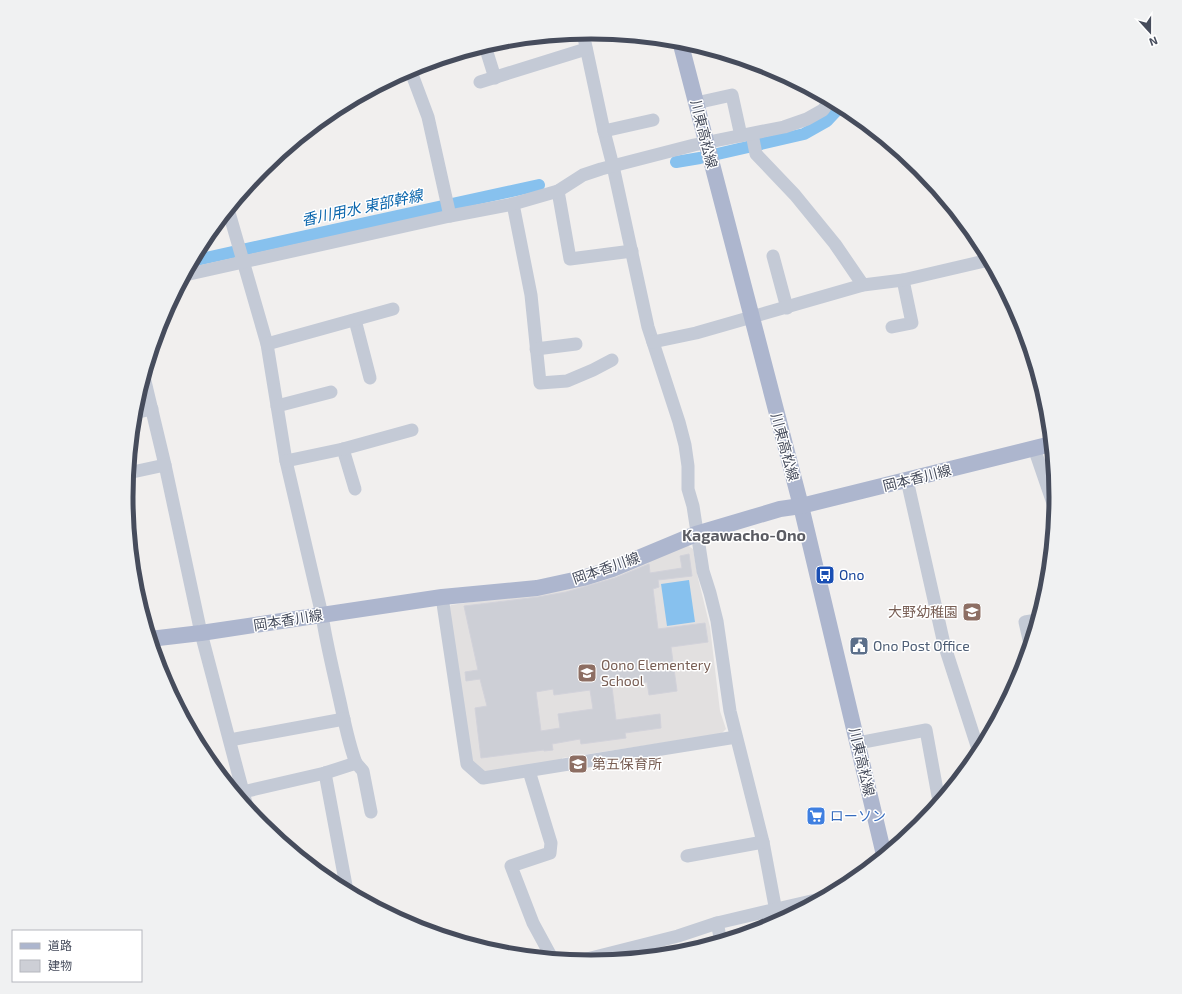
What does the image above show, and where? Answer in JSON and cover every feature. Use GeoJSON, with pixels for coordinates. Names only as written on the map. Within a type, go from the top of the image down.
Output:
{"type":"FeatureCollection","features":[{"type":"Feature","properties":{"kind":"main road","name":"川東高松線"},"geometry":{"type":"LineString","coordinates":[[682,48],[801,506],[883,849]]}},
{"type":"Feature","properties":{"kind":"main road","name":"岡本香川線"},"geometry":{"type":"LineString","coordinates":[[155,638],[201,633],[442,596],[538,588],[583,578],[612,569],[696,534],[780,509],[801,506],[1046,445]]}},
{"type":"Feature","properties":{"kind":"street"},"geometry":{"type":"LineString","coordinates":[[584,39],[648,327],[685,445],[688,466],[688,489],[703,571],[717,621],[730,711],[763,842],[777,915]]}},
{"type":"Feature","properties":{"kind":"street"},"geometry":{"type":"LineString","coordinates":[[480,82],[586,49]]}},
{"type":"Feature","properties":{"kind":"street"},"geometry":{"type":"LineString","coordinates":[[487,52],[495,78]]}},
{"type":"Feature","properties":{"kind":"street"},"geometry":{"type":"LineString","coordinates":[[412,76],[428,117],[450,216]]}},
{"type":"Feature","properties":{"kind":"street"},"geometry":{"type":"LineString","coordinates":[[696,103],[732,95],[756,154],[810,213],[835,244],[863,285]]}},
{"type":"Feature","properties":{"kind":"street"},"geometry":{"type":"LineString","coordinates":[[191,274],[450,216],[513,204],[558,191],[583,175],[613,166],[694,145],[706,144],[784,127],[807,119],[823,110],[827,104]]}},
{"type":"Feature","properties":{"kind":"street"},"geometry":{"type":"LineString","coordinates":[[604,131],[653,120]]}},
{"type":"Feature","properties":{"kind":"street"},"geometry":{"type":"LineString","coordinates":[[558,191],[570,259],[632,252]]}},
{"type":"Feature","properties":{"kind":"street"},"geometry":{"type":"LineString","coordinates":[[513,204],[531,294],[540,384],[567,382],[612,360]]}},
{"type":"Feature","properties":{"kind":"street"},"geometry":{"type":"LineString","coordinates":[[230,216],[267,344],[286,461],[322,615],[344,719],[356,763],[363,771],[371,812]]}},
{"type":"Feature","properties":{"kind":"street"},"geometry":{"type":"LineString","coordinates":[[773,256],[787,308]]}},
{"type":"Feature","properties":{"kind":"street"},"geometry":{"type":"LineString","coordinates":[[653,342],[696,333],[863,285],[903,280],[984,261]]}},
{"type":"Feature","properties":{"kind":"street"},"geometry":{"type":"LineString","coordinates":[[892,327],[912,323],[903,280]]}},
{"type":"Feature","properties":{"kind":"street"},"geometry":{"type":"LineString","coordinates":[[267,344],[393,309]]}},
{"type":"Feature","properties":{"kind":"street"},"geometry":{"type":"LineString","coordinates":[[355,320],[370,378]]}},
{"type":"Feature","properties":{"kind":"street"},"geometry":{"type":"LineString","coordinates":[[536,349],[576,344]]}},
{"type":"Feature","properties":{"kind":"street"},"geometry":{"type":"LineString","coordinates":[[147,389],[201,633],[244,795]]}},
{"type":"Feature","properties":{"kind":"street"},"geometry":{"type":"LineString","coordinates":[[277,406],[331,392]]}},
{"type":"Feature","properties":{"kind":"street"},"geometry":{"type":"LineString","coordinates":[[142,411],[151,409]]}},
{"type":"Feature","properties":{"kind":"street"},"geometry":{"type":"LineString","coordinates":[[286,461],[343,449],[412,430]]}},
{"type":"Feature","properties":{"kind":"street"},"geometry":{"type":"LineString","coordinates":[[1034,448],[1049,488]]}},
{"type":"Feature","properties":{"kind":"street"},"geometry":{"type":"LineString","coordinates":[[343,449],[356,490]]}},
{"type":"Feature","properties":{"kind":"street"},"geometry":{"type":"LineString","coordinates":[[134,472],[164,465]]}},
{"type":"Feature","properties":{"kind":"street"},"geometry":{"type":"LineString","coordinates":[[907,480],[944,644],[976,744]]}},
{"type":"Feature","properties":{"kind":"street"},"geometry":{"type":"LineString","coordinates":[[442,596],[467,764],[483,778],[736,737]]}},
{"type":"Feature","properties":{"kind":"street"},"geometry":{"type":"LineString","coordinates":[[1028,634],[1025,622],[1032,621]]}},
{"type":"Feature","properties":{"kind":"street"},"geometry":{"type":"LineString","coordinates":[[230,740],[344,719]]}},
{"type":"Feature","properties":{"kind":"street"},"geometry":{"type":"LineString","coordinates":[[858,743],[926,730],[938,795]]}},
{"type":"Feature","properties":{"kind":"street"},"geometry":{"type":"LineString","coordinates":[[243,792],[326,773],[356,763]]}},
{"type":"Feature","properties":{"kind":"street"},"geometry":{"type":"LineString","coordinates":[[529,771],[551,844],[550,853],[511,866],[533,923],[549,953]]}},
{"type":"Feature","properties":{"kind":"street"},"geometry":{"type":"LineString","coordinates":[[326,773],[345,883]]}},
{"type":"Feature","properties":{"kind":"street"},"geometry":{"type":"LineString","coordinates":[[687,856],[763,842]]}},
{"type":"Feature","properties":{"kind":"street"},"geometry":{"type":"LineString","coordinates":[[624,954],[717,923],[775,916]]}},
{"type":"Feature","properties":{"kind":"street"},"geometry":{"type":"LineString","coordinates":[[717,923],[720,936]]}},
{"type":"Feature","properties":{"kind":"shaded area","name":"Oono Elementery School"},"geometry":{"type":"Polygon","coordinates":[[[687,545],[693,549],[698,578],[710,627],[720,711],[726,729],[721,734],[562,758],[562,762],[485,775],[470,762],[448,608],[451,605],[565,589],[687,545]]]}},
{"type":"Feature","properties":{"kind":"water"},"geometry":{"type":"Polygon","coordinates":[[[689,580],[695,622],[667,626],[661,584],[689,580]]]}},
{"type":"Feature","properties":{"kind":"building","name":"Oono Elementery School"},"geometry":{"type":"Polygon","coordinates":[[[689,554],[692,576],[658,580],[659,587],[653,589],[658,629],[705,623],[708,642],[671,647],[677,691],[649,695],[647,682],[612,687],[616,720],[660,714],[661,728],[625,733],[626,738],[581,744],[580,739],[552,744],[553,750],[481,758],[475,708],[487,706],[480,679],[466,681],[465,672],[478,670],[464,606],[566,592],[615,578],[649,564],[650,573],[682,568],[680,556],[689,554]],[[553,689],[536,692],[541,731],[560,728],[558,714],[593,709],[590,690],[554,695],[553,689]]]}},
{"type":"Feature","properties":{"kind":"waterway","name":"香川用水 東部幹線"},"geometry":{"type":"LineString","coordinates":[[676,162],[700,158],[804,134],[827,121],[837,111]]}},
{"type":"Feature","properties":{"kind":"waterway","name":"香川用水 東部幹線"},"geometry":{"type":"LineString","coordinates":[[200,259],[539,185]]}},
{"type":"Feature","properties":{"kind":"place","name":"Ono"},"geometry":{"type":"Point","coordinates":[825,575]}},
{"type":"Feature","properties":{"kind":"place","name":"大野幼稚園"},"geometry":{"type":"Point","coordinates":[972,612]}},
{"type":"Feature","properties":{"kind":"place","name":"Ono Post Office"},"geometry":{"type":"Point","coordinates":[859,646]}},
{"type":"Feature","properties":{"kind":"place","name":"Oono Elementery School"},"geometry":{"type":"Point","coordinates":[587,673]}},
{"type":"Feature","properties":{"kind":"place","name":"第五保育所"},"geometry":{"type":"Point","coordinates":[578,764]}},
{"type":"Feature","properties":{"kind":"place","name":"ローソン"},"geometry":{"type":"Point","coordinates":[816,816]}},
{"type":"Feature","properties":{"kind":"district","name":"Kagawacho-Ono"},"geometry":{"type":"Point","coordinates":[744,535]}}]}
